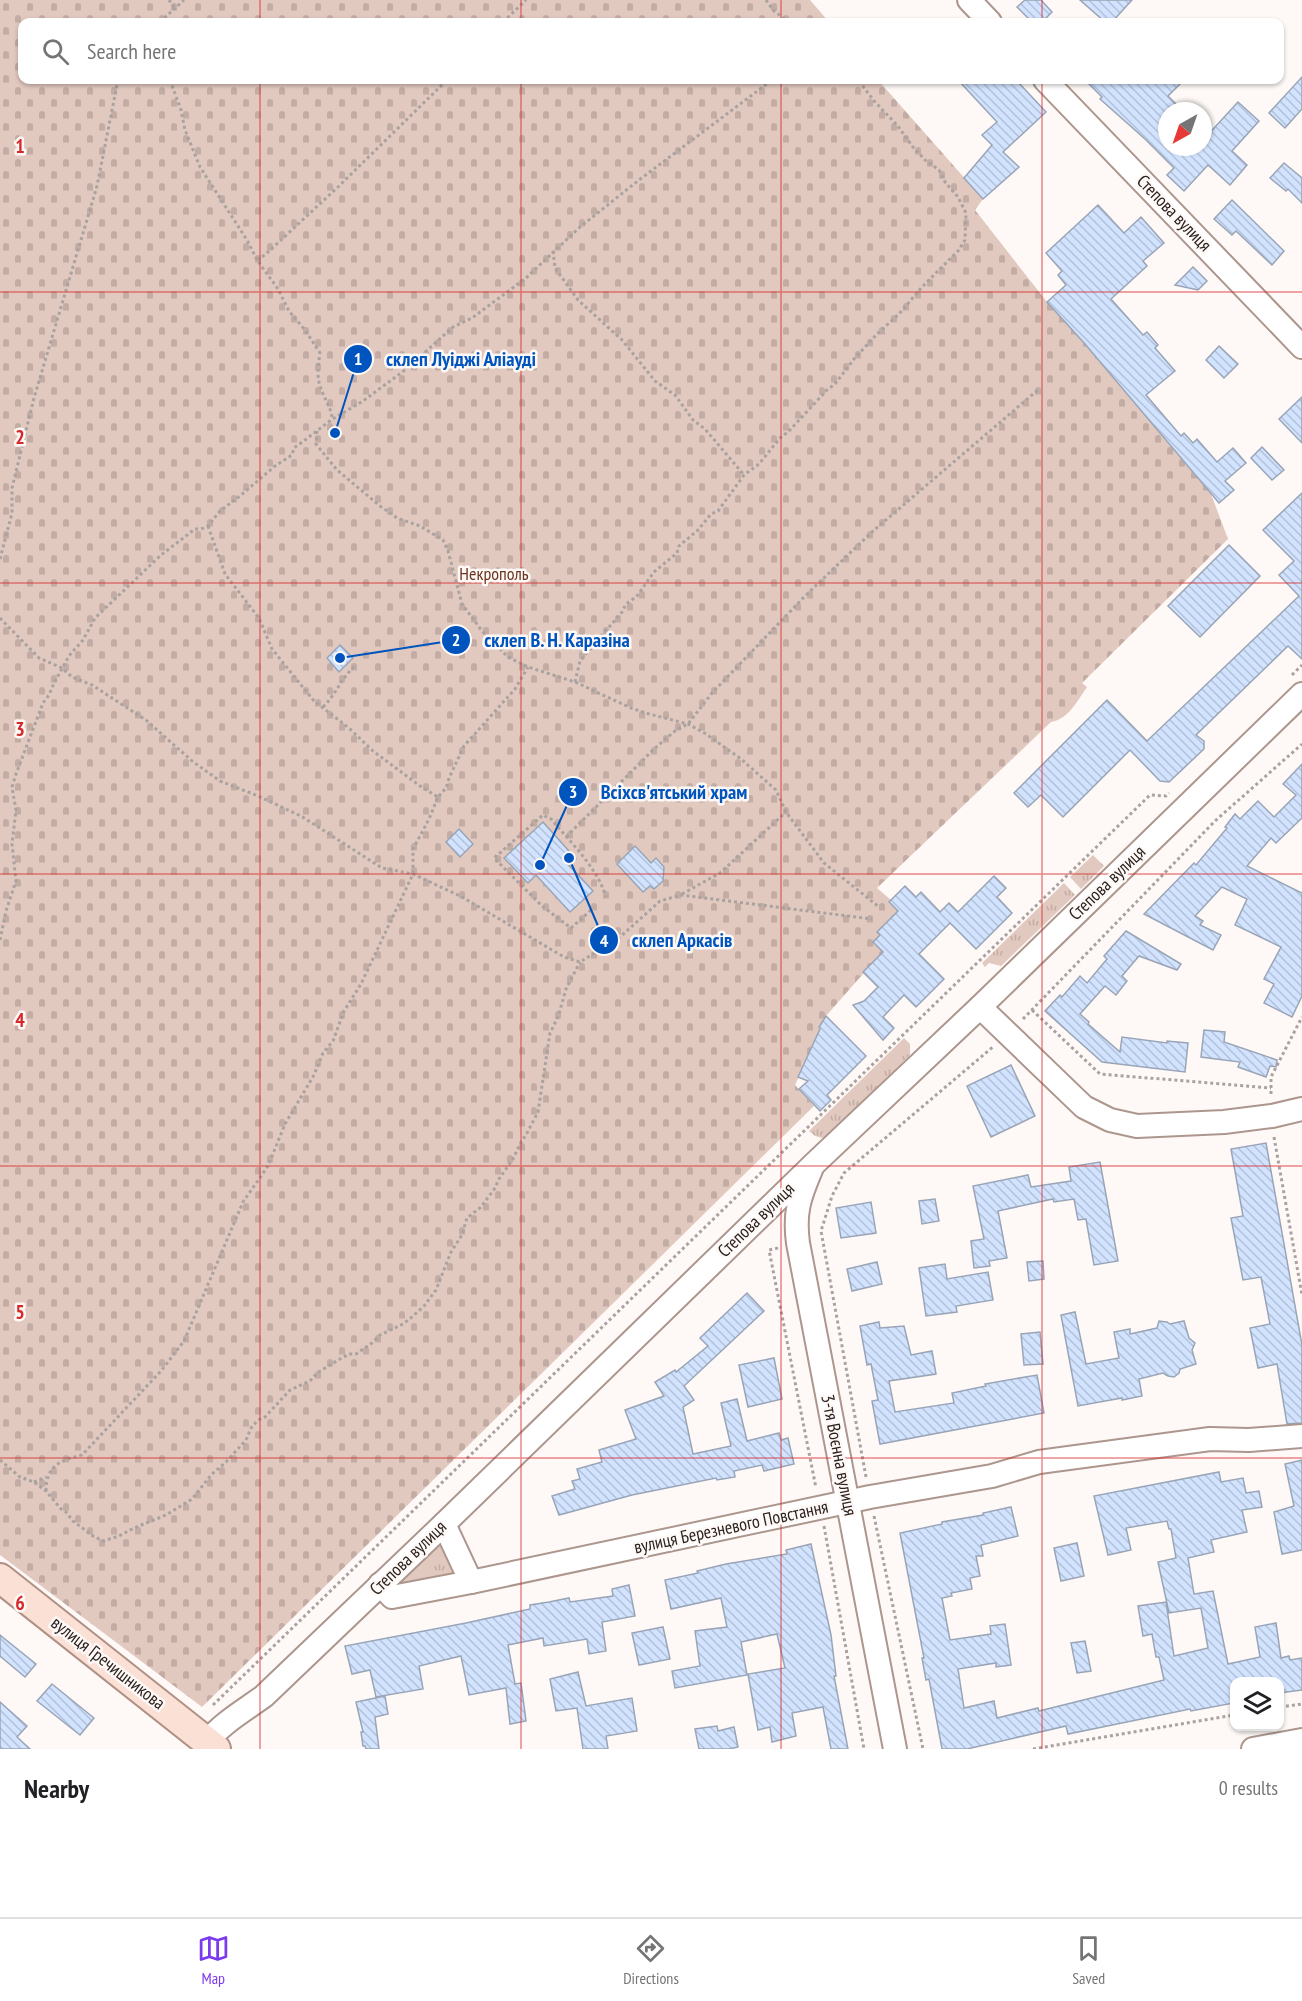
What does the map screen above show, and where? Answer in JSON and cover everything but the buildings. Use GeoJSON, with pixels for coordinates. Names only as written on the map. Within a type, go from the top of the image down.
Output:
{"type":"FeatureCollection","features":[{"type":"Feature","properties":{"kind":"main road","name":"вулиця Гречишникова"},"geometry":{"type":"LineString","coordinates":[[0,1578],[212,1745]]}},
{"type":"Feature","properties":{"kind":"street"},"geometry":{"type":"LineString","coordinates":[[969,0],[986,18]]}},
{"type":"Feature","properties":{"kind":"street","name":"Степова вулиця"},"geometry":{"type":"LineString","coordinates":[[1049,84],[1302,346]]}},
{"type":"Feature","properties":{"kind":"street","name":"Степова вулиця"},"geometry":{"type":"LineString","coordinates":[[212,1745],[217,1729],[264,1696],[814,1164],[980,1008],[1294,688]]}},
{"type":"Feature","properties":{"kind":"street"},"geometry":{"type":"LineString","coordinates":[[980,1008],[1084,1107],[1110,1120],[1137,1126],[1224,1122],[1272,1116],[1302,1109],[1302,1097]]}},
{"type":"Feature","properties":{"kind":"street","name":"3-тя Воєнна вулиця"},"geometry":{"type":"LineString","coordinates":[[814,1164],[801,1195],[795,1223],[859,1499],[895,1749]]}},
{"type":"Feature","properties":{"kind":"street","name":"вулиця Березневого Повстання"},"geometry":{"type":"LineString","coordinates":[[380,1584],[392,1597],[859,1499],[992,1476],[1050,1461],[1210,1439],[1249,1440],[1302,1436]]}},
{"type":"Feature","properties":{"kind":"street"},"geometry":{"type":"LineString","coordinates":[[444,1524],[471,1582]]}},
{"type":"Feature","properties":{"kind":"street"},"geometry":{"type":"LineString","coordinates":[[1253,1749],[1302,1740]]}},
{"type":"Feature","properties":{"kind":"path"},"geometry":{"type":"LineString","coordinates":[[169,0],[175,8]]}},
{"type":"Feature","properties":{"kind":"path"},"geometry":{"type":"LineString","coordinates":[[164,18],[184,0]]}},
{"type":"Feature","properties":{"kind":"path"},"geometry":{"type":"LineString","coordinates":[[507,18],[526,0]]}},
{"type":"Feature","properties":{"kind":"path"},"geometry":{"type":"LineString","coordinates":[[766,0],[774,11],[784,18]]}},
{"type":"Feature","properties":{"kind":"path"},"geometry":{"type":"LineString","coordinates":[[0,559],[12,513],[12,489],[34,398],[97,186],[117,84]]}},
{"type":"Feature","properties":{"kind":"path"},"geometry":{"type":"LineString","coordinates":[[172,84],[182,110],[185,130],[200,166],[247,240],[257,260],[278,289],[289,311],[320,353],[317,372],[318,386],[332,414],[331,420]]}},
{"type":"Feature","properties":{"kind":"path"},"geometry":{"type":"LineString","coordinates":[[257,260],[339,186],[443,84]]}},
{"type":"Feature","properties":{"kind":"path"},"geometry":{"type":"LineString","coordinates":[[0,940],[16,881],[12,844],[16,810],[12,787],[43,703],[50,695],[62,668],[95,618],[161,555],[195,529],[208,526],[220,511],[292,455],[294,448],[405,370],[453,327],[472,318],[526,278],[553,251],[639,180],[767,84]]}},
{"type":"Feature","properties":{"kind":"path"},"geometry":{"type":"LineString","coordinates":[[575,682],[580,661],[622,612],[626,604],[637,596],[662,563],[698,530],[711,514],[718,511],[744,475],[759,464],[780,438],[835,384],[854,359],[958,251],[965,240],[966,213],[957,197],[939,170],[913,147],[861,84]]}},
{"type":"Feature","properties":{"kind":"path"},"geometry":{"type":"LineString","coordinates":[[553,251],[555,268],[578,300],[622,340],[655,381],[675,395],[693,420],[705,429],[744,475]]}},
{"type":"Feature","properties":{"kind":"path"},"geometry":{"type":"LineString","coordinates":[[566,837],[654,749],[676,730],[688,724],[712,693],[805,596],[873,531],[1039,389]]}},
{"type":"Feature","properties":{"kind":"path"},"geometry":{"type":"LineString","coordinates":[[317,432],[316,444],[337,470],[397,518],[420,526],[443,540],[462,604],[495,645],[508,657],[528,667],[575,682],[649,714],[688,724],[706,734],[741,759],[776,790],[786,812],[824,863],[879,907]]}},
{"type":"Feature","properties":{"kind":"path"},"geometry":{"type":"LineString","coordinates":[[208,526],[225,574],[259,618],[272,649],[314,701],[323,706],[373,751],[438,797]]}},
{"type":"Feature","properties":{"kind":"path"},"geometry":{"type":"LineString","coordinates":[[0,618],[39,658],[62,668],[72,677],[92,685],[146,720],[192,761],[220,781],[301,816],[382,868],[413,874],[462,897],[564,957],[580,962]]}},
{"type":"Feature","properties":{"kind":"path"},"geometry":{"type":"LineString","coordinates":[[323,706],[347,673],[356,665]]}},
{"type":"Feature","properties":{"kind":"path"},"geometry":{"type":"LineString","coordinates":[[1294,688],[1302,665]]}},
{"type":"Feature","properties":{"kind":"path"},"geometry":{"type":"LineString","coordinates":[[34,1482],[43,1480],[57,1464],[82,1455],[162,1371],[184,1341],[243,1202],[268,1166],[285,1124],[314,1075],[323,1053],[333,1041],[344,1011],[381,942],[413,874],[413,849],[438,797],[447,788],[449,778],[464,746],[515,689],[528,667]]}},
{"type":"Feature","properties":{"kind":"path"},"geometry":{"type":"LineString","coordinates":[[923,1749],[859,1499],[821,1231],[832,1196],[844,1173],[1008,1034],[1215,821],[1302,744]]}},
{"type":"Feature","properties":{"kind":"path"},"geometry":{"type":"LineString","coordinates":[[208,1710],[1141,803],[1150,795],[1166,796],[1175,788]]}},
{"type":"Feature","properties":{"kind":"path"},"geometry":{"type":"LineString","coordinates":[[0,1460],[20,1477],[34,1482],[46,1491],[73,1521],[103,1541],[166,1515],[192,1498],[246,1440],[251,1428],[258,1420],[265,1417],[284,1395],[300,1384],[310,1381],[349,1354],[356,1354],[386,1331],[403,1324],[424,1306],[436,1290],[451,1252],[462,1235],[467,1218],[481,1208],[495,1188],[538,1112],[550,1033],[558,1017],[566,989],[580,962],[619,938],[660,901],[681,895],[720,873],[786,812]]}},
{"type":"Feature","properties":{"kind":"path"},"geometry":{"type":"LineString","coordinates":[[591,910],[571,928],[542,906],[494,858],[543,815],[551,819],[595,872],[606,897]]}},
{"type":"Feature","properties":{"kind":"path"},"geometry":{"type":"LineString","coordinates":[[681,895],[872,919]]}},
{"type":"Feature","properties":{"kind":"path"},"geometry":{"type":"LineString","coordinates":[[1032,1010],[1100,1074],[1271,1088]]}},
{"type":"Feature","properties":{"kind":"path"},"geometry":{"type":"LineString","coordinates":[[1271,1098],[1271,1077],[1302,1017]]}},
{"type":"Feature","properties":{"kind":"path"},"geometry":{"type":"LineString","coordinates":[[1273,1134],[1302,1295]]}},
{"type":"Feature","properties":{"kind":"path"},"geometry":{"type":"LineString","coordinates":[[821,1231],[798,1243],[769,1250],[820,1508],[864,1749]]}},
{"type":"Feature","properties":{"kind":"path"},"geometry":{"type":"LineString","coordinates":[[46,1477],[46,1491]]}},
{"type":"Feature","properties":{"kind":"path"},"geometry":{"type":"LineString","coordinates":[[1284,1706],[1302,1704]]}},
{"type":"Feature","properties":{"kind":"path"},"geometry":{"type":"LineString","coordinates":[[1033,1749],[1230,1716]]}},
{"type":"Feature","properties":{"kind":"green space","name":"Некрополь"},"geometry":{"type":"Polygon","coordinates":[[[0,0],[810,0],[826,18],[18,18],[18,84],[882,84],[983,199],[975,210],[1047,302],[1211,494],[1228,539],[1082,683],[1087,687],[1068,713],[1051,722],[877,888],[891,900],[889,903],[899,911],[880,935],[897,966],[870,966],[826,1016],[795,1085],[814,1106],[202,1707],[0,1555],[0,0]]]}},
{"type":"Feature","properties":{"kind":"green space"},"geometry":{"type":"Polygon","coordinates":[[[1093,855],[1104,866],[1081,889],[1070,877],[1093,855]]]}},
{"type":"Feature","properties":{"kind":"green space"},"geometry":{"type":"Polygon","coordinates":[[[1064,883],[1075,895],[1001,966],[989,963],[985,967],[982,963],[1064,883]]]}},
{"type":"Feature","properties":{"kind":"green space"},"geometry":{"type":"Polygon","coordinates":[[[904,1038],[910,1044],[910,1055],[827,1136],[822,1138],[809,1131],[904,1038]]]}},
{"type":"Feature","properties":{"kind":"green space"},"geometry":{"type":"Polygon","coordinates":[[[439,1544],[450,1548],[460,1577],[398,1586],[404,1577],[439,1544]]]}},
{"type":"Feature","properties":{"kind":"place","name":"склеп Луіджі Аліауді"},"geometry":{"type":"Point","coordinates":[335,433]}},
{"type":"Feature","properties":{"kind":"place","name":"склеп В. Н. Каразіна"},"geometry":{"type":"Point","coordinates":[340,658]}},
{"type":"Feature","properties":{"kind":"place","name":"склеп Аркасів"},"geometry":{"type":"Point","coordinates":[569,858]}},
{"type":"Feature","properties":{"kind":"place","name":"Всіхсв'ятський храм"},"geometry":{"type":"Point","coordinates":[540,865]}}]}
